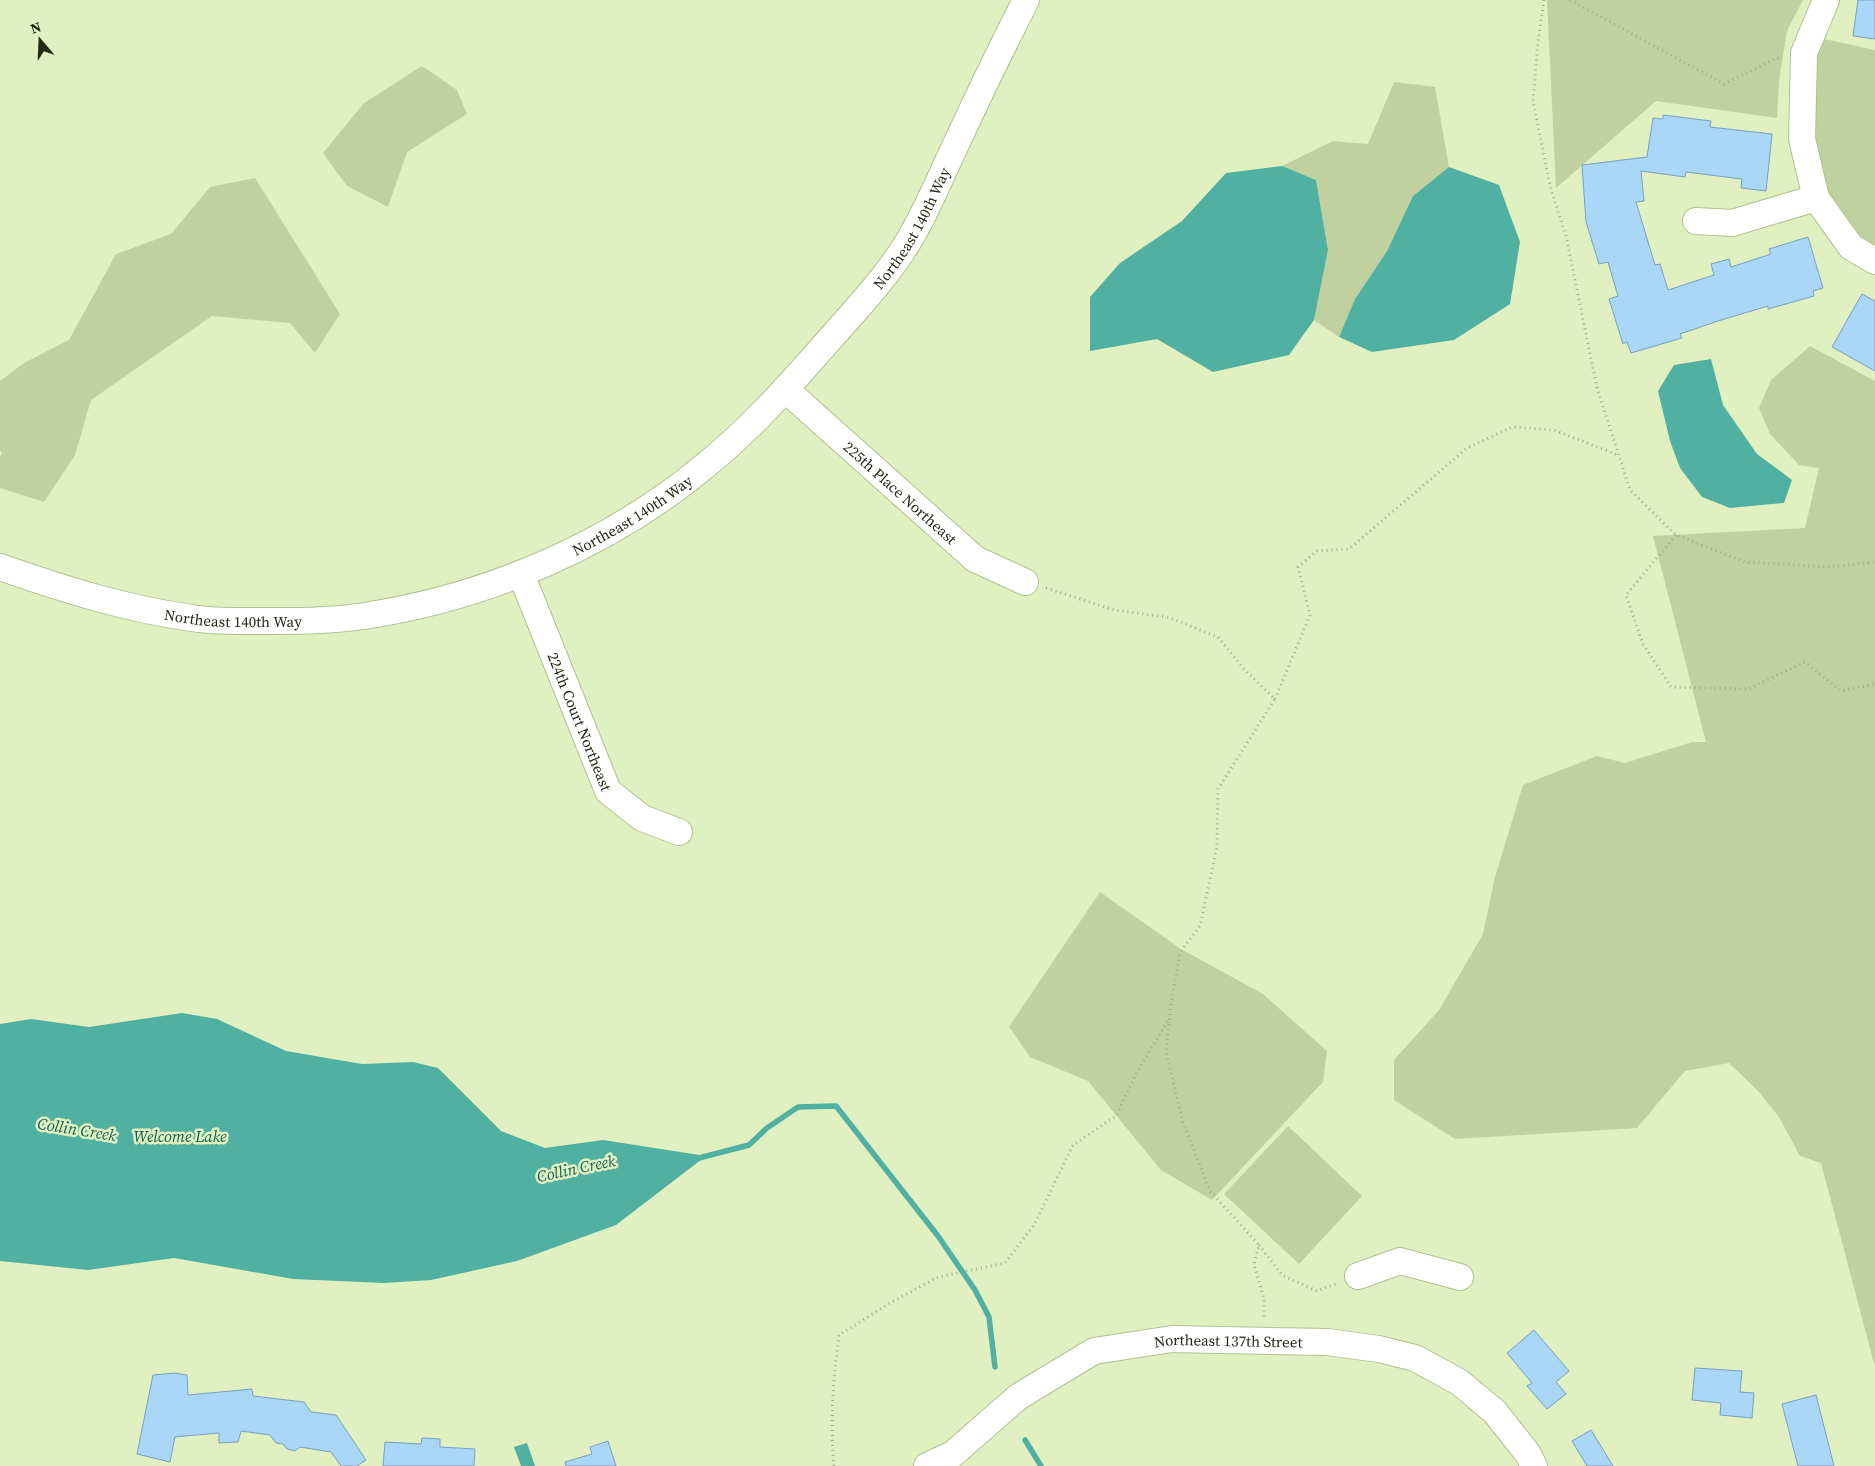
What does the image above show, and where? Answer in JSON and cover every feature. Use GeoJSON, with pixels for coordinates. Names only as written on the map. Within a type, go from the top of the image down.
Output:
{"type":"FeatureCollection","features":[{"type":"Feature","properties":{"kind":"street","name":"Northeast 140th Way"},"geometry":{"type":"LineString","coordinates":[[0,567],[114,604],[193,618],[235,621],[326,620],[364,616],[436,601],[521,574],[578,549],[658,501],[705,467],[743,434],[786,389],[883,278],[905,247],[928,204],[1001,48],[1026,0]]}},
{"type":"Feature","properties":{"kind":"street"},"geometry":{"type":"LineString","coordinates":[[1826,0],[1804,53],[1802,139],[1816,198],[1851,248],[1875,261]]}},
{"type":"Feature","properties":{"kind":"street"},"geometry":{"type":"LineString","coordinates":[[1696,221],[1732,223],[1816,198]]}},
{"type":"Feature","properties":{"kind":"street","name":"225th Place Northeast"},"geometry":{"type":"LineString","coordinates":[[786,389],[975,560],[1025,582]]}},
{"type":"Feature","properties":{"kind":"street","name":"224th Court Northeast"},"geometry":{"type":"LineString","coordinates":[[521,574],[608,791],[642,818],[679,832]]}},
{"type":"Feature","properties":{"kind":"street"},"geometry":{"type":"LineString","coordinates":[[1358,1276],[1400,1261],[1460,1277]]}},
{"type":"Feature","properties":{"kind":"street","name":"Northeast 137th Street"},"geometry":{"type":"LineString","coordinates":[[927,1466],[953,1454],[1018,1396],[1094,1351],[1172,1339],[1327,1342],[1379,1348],[1415,1358],[1458,1382],[1495,1412],[1531,1460]]}},
{"type":"Feature","properties":{"kind":"path"},"geometry":{"type":"LineString","coordinates":[[1544,0],[1538,41],[1534,101],[1552,190],[1566,236],[1597,388],[1630,490],[1676,535],[1745,562],[1830,567],[1875,562]]}},
{"type":"Feature","properties":{"kind":"path"},"geometry":{"type":"LineString","coordinates":[[1570,0],[1724,84],[1775,59],[1804,53]]}},
{"type":"Feature","properties":{"kind":"path"},"geometry":{"type":"LineString","coordinates":[[1358,1276],[1317,1291],[1282,1274],[1259,1244],[1210,1191],[1186,1130],[1166,1053],[1169,1019],[1180,952],[1200,926],[1217,847],[1218,789],[1275,698],[1310,615],[1298,567],[1317,551],[1349,549],[1468,448],[1512,427],[1554,430],[1619,455]]}},
{"type":"Feature","properties":{"kind":"path"},"geometry":{"type":"LineString","coordinates":[[1676,535],[1626,595],[1643,644],[1671,687],[1748,689],[1805,662],[1841,691],[1875,684]]}},
{"type":"Feature","properties":{"kind":"path"},"geometry":{"type":"LineString","coordinates":[[1025,582],[1114,610],[1167,618],[1218,637],[1244,669],[1275,698]]}},
{"type":"Feature","properties":{"kind":"path"},"geometry":{"type":"LineString","coordinates":[[834,1466],[832,1437],[833,1384],[839,1334],[938,1277],[1005,1264],[1034,1225],[1073,1145],[1116,1116],[1137,1072],[1169,1019]]}},
{"type":"Feature","properties":{"kind":"path"},"geometry":{"type":"LineString","coordinates":[[1259,1244],[1254,1264],[1264,1300],[1264,1340]]}},
{"type":"Feature","properties":{"kind":"green space"},"geometry":{"type":"Polygon","coordinates":[[[1547,0],[1803,0],[1787,31],[1779,81],[1777,118],[1656,101],[1556,188],[1547,0]]]}},
{"type":"Feature","properties":{"kind":"green space"},"geometry":{"type":"Polygon","coordinates":[[[1824,39],[1875,50],[1875,252],[1855,240],[1826,191],[1816,152],[1814,65],[1824,39]]]}},
{"type":"Feature","properties":{"kind":"green space"},"geometry":{"type":"Polygon","coordinates":[[[422,66],[457,90],[467,114],[407,152],[388,207],[347,186],[323,153],[364,103],[422,66]]]}},
{"type":"Feature","properties":{"kind":"green space"},"geometry":{"type":"Polygon","coordinates":[[[1394,82],[1435,87],[1449,167],[1413,196],[1387,251],[1355,299],[1339,337],[1314,320],[1328,250],[1316,180],[1282,166],[1333,141],[1368,144],[1394,82]]]}},
{"type":"Feature","properties":{"kind":"green space"},"geometry":{"type":"Polygon","coordinates":[[[255,178],[340,314],[315,353],[290,323],[212,316],[91,400],[75,455],[44,502],[0,488],[0,456],[2,454],[0,450],[0,381],[24,363],[69,340],[116,254],[171,234],[210,187],[255,178]]]}},
{"type":"Feature","properties":{"kind":"green space"},"geometry":{"type":"Polygon","coordinates":[[[1810,346],[1875,381],[1875,1367],[1821,1163],[1800,1156],[1779,1117],[1759,1092],[1729,1063],[1685,1071],[1637,1128],[1455,1139],[1394,1100],[1394,1060],[1439,1010],[1483,934],[1495,877],[1523,785],[1597,756],[1625,763],[1692,742],[1706,742],[1653,536],[1805,528],[1819,468],[1799,465],[1770,434],[1759,408],[1771,380],[1810,346]]]}},
{"type":"Feature","properties":{"kind":"green space"},"geometry":{"type":"Polygon","coordinates":[[[1100,892],[1181,949],[1263,994],[1327,1051],[1323,1082],[1212,1200],[1161,1170],[1088,1081],[1030,1057],[1009,1027],[1100,892]]]}},
{"type":"Feature","properties":{"kind":"green space"},"geometry":{"type":"Polygon","coordinates":[[[1288,1126],[1362,1196],[1299,1264],[1224,1194],[1288,1126]]]}},
{"type":"Feature","properties":{"kind":"water"},"geometry":{"type":"Polygon","coordinates":[[[1282,166],[1316,180],[1328,250],[1314,320],[1289,355],[1213,372],[1157,339],[1090,351],[1090,297],[1120,263],[1182,221],[1226,173],[1282,166]]]}},
{"type":"Feature","properties":{"kind":"water"},"geometry":{"type":"Polygon","coordinates":[[[1449,167],[1499,185],[1520,242],[1510,304],[1454,340],[1372,352],[1339,337],[1355,299],[1387,251],[1413,196],[1449,167]]]}},
{"type":"Feature","properties":{"kind":"water"},"geometry":{"type":"Polygon","coordinates":[[[1711,359],[1723,405],[1757,454],[1792,480],[1784,503],[1730,508],[1702,497],[1680,468],[1670,441],[1658,391],[1674,365],[1711,359]]]}},
{"type":"Feature","properties":{"kind":"water","name":"Welcome Lake"},"geometry":{"type":"Polygon","coordinates":[[[182,1013],[217,1019],[286,1051],[362,1064],[413,1062],[438,1068],[501,1131],[545,1148],[603,1140],[706,1156],[616,1225],[517,1261],[431,1280],[384,1283],[293,1279],[174,1258],[88,1270],[0,1261],[0,1024],[31,1019],[89,1027],[182,1013]]]}},
{"type":"Feature","properties":{"kind":"water"},"geometry":{"type":"Polygon","coordinates":[[[527,1443],[535,1466],[521,1466],[514,1447],[527,1443]]]}},
{"type":"Feature","properties":{"kind":"building"},"geometry":{"type":"Polygon","coordinates":[[[1858,0],[1875,0],[1875,39],[1853,36],[1858,0]]]}},
{"type":"Feature","properties":{"kind":"building"},"geometry":{"type":"Polygon","coordinates":[[[1663,115],[1711,121],[1710,127],[1772,134],[1766,191],[1741,188],[1742,179],[1686,172],[1685,177],[1641,171],[1644,201],[1636,202],[1655,265],[1660,264],[1668,290],[1714,275],[1711,264],[1729,259],[1731,267],[1771,254],[1769,249],[1808,237],[1823,288],[1813,291],[1814,296],[1768,309],[1768,306],[1718,321],[1680,334],[1682,338],[1631,353],[1627,342],[1623,344],[1609,299],[1618,296],[1608,262],[1599,264],[1586,222],[1582,165],[1647,157],[1653,118],[1663,119],[1663,115]]]}},
{"type":"Feature","properties":{"kind":"building"},"geometry":{"type":"Polygon","coordinates":[[[1862,294],[1875,301],[1875,371],[1832,347],[1862,294]]]}},
{"type":"Feature","properties":{"kind":"building"},"geometry":{"type":"Polygon","coordinates":[[[1534,1330],[1569,1371],[1556,1382],[1566,1394],[1547,1409],[1527,1386],[1532,1383],[1507,1353],[1534,1330]]]}},
{"type":"Feature","properties":{"kind":"building"},"geometry":{"type":"Polygon","coordinates":[[[1695,1368],[1742,1371],[1740,1392],[1754,1393],[1752,1418],[1720,1415],[1721,1403],[1692,1400],[1695,1368]]]}},
{"type":"Feature","properties":{"kind":"building"},"geometry":{"type":"Polygon","coordinates":[[[175,1373],[187,1375],[188,1395],[252,1389],[253,1396],[304,1402],[311,1412],[336,1415],[366,1460],[357,1466],[341,1466],[331,1452],[300,1447],[295,1451],[287,1449],[283,1444],[276,1443],[270,1435],[241,1431],[238,1442],[219,1443],[219,1433],[175,1437],[170,1462],[137,1454],[153,1375],[175,1373]]]}},
{"type":"Feature","properties":{"kind":"building"},"geometry":{"type":"Polygon","coordinates":[[[1816,1395],[1834,1466],[1798,1466],[1782,1404],[1816,1395]]]}},
{"type":"Feature","properties":{"kind":"building"},"geometry":{"type":"Polygon","coordinates":[[[1591,1430],[1613,1466],[1587,1466],[1572,1441],[1591,1430]]]}},
{"type":"Feature","properties":{"kind":"building"},"geometry":{"type":"Polygon","coordinates":[[[422,1438],[440,1439],[440,1447],[475,1449],[474,1466],[383,1466],[385,1442],[421,1444],[422,1438]]]}},
{"type":"Feature","properties":{"kind":"building"},"geometry":{"type":"Polygon","coordinates":[[[608,1441],[616,1466],[566,1466],[565,1462],[592,1454],[590,1447],[608,1441]]]}},
{"type":"Feature","properties":{"kind":"waterway","name":"Collin Creek"},"geometry":{"type":"LineString","coordinates":[[699,1158],[749,1145],[767,1128],[798,1107],[836,1106],[938,1236],[975,1290],[989,1317],[995,1367]]}},
{"type":"Feature","properties":{"kind":"waterway","name":"Collin Creek"},"geometry":{"type":"LineString","coordinates":[[1025,1440],[1041,1466]]}}]}
